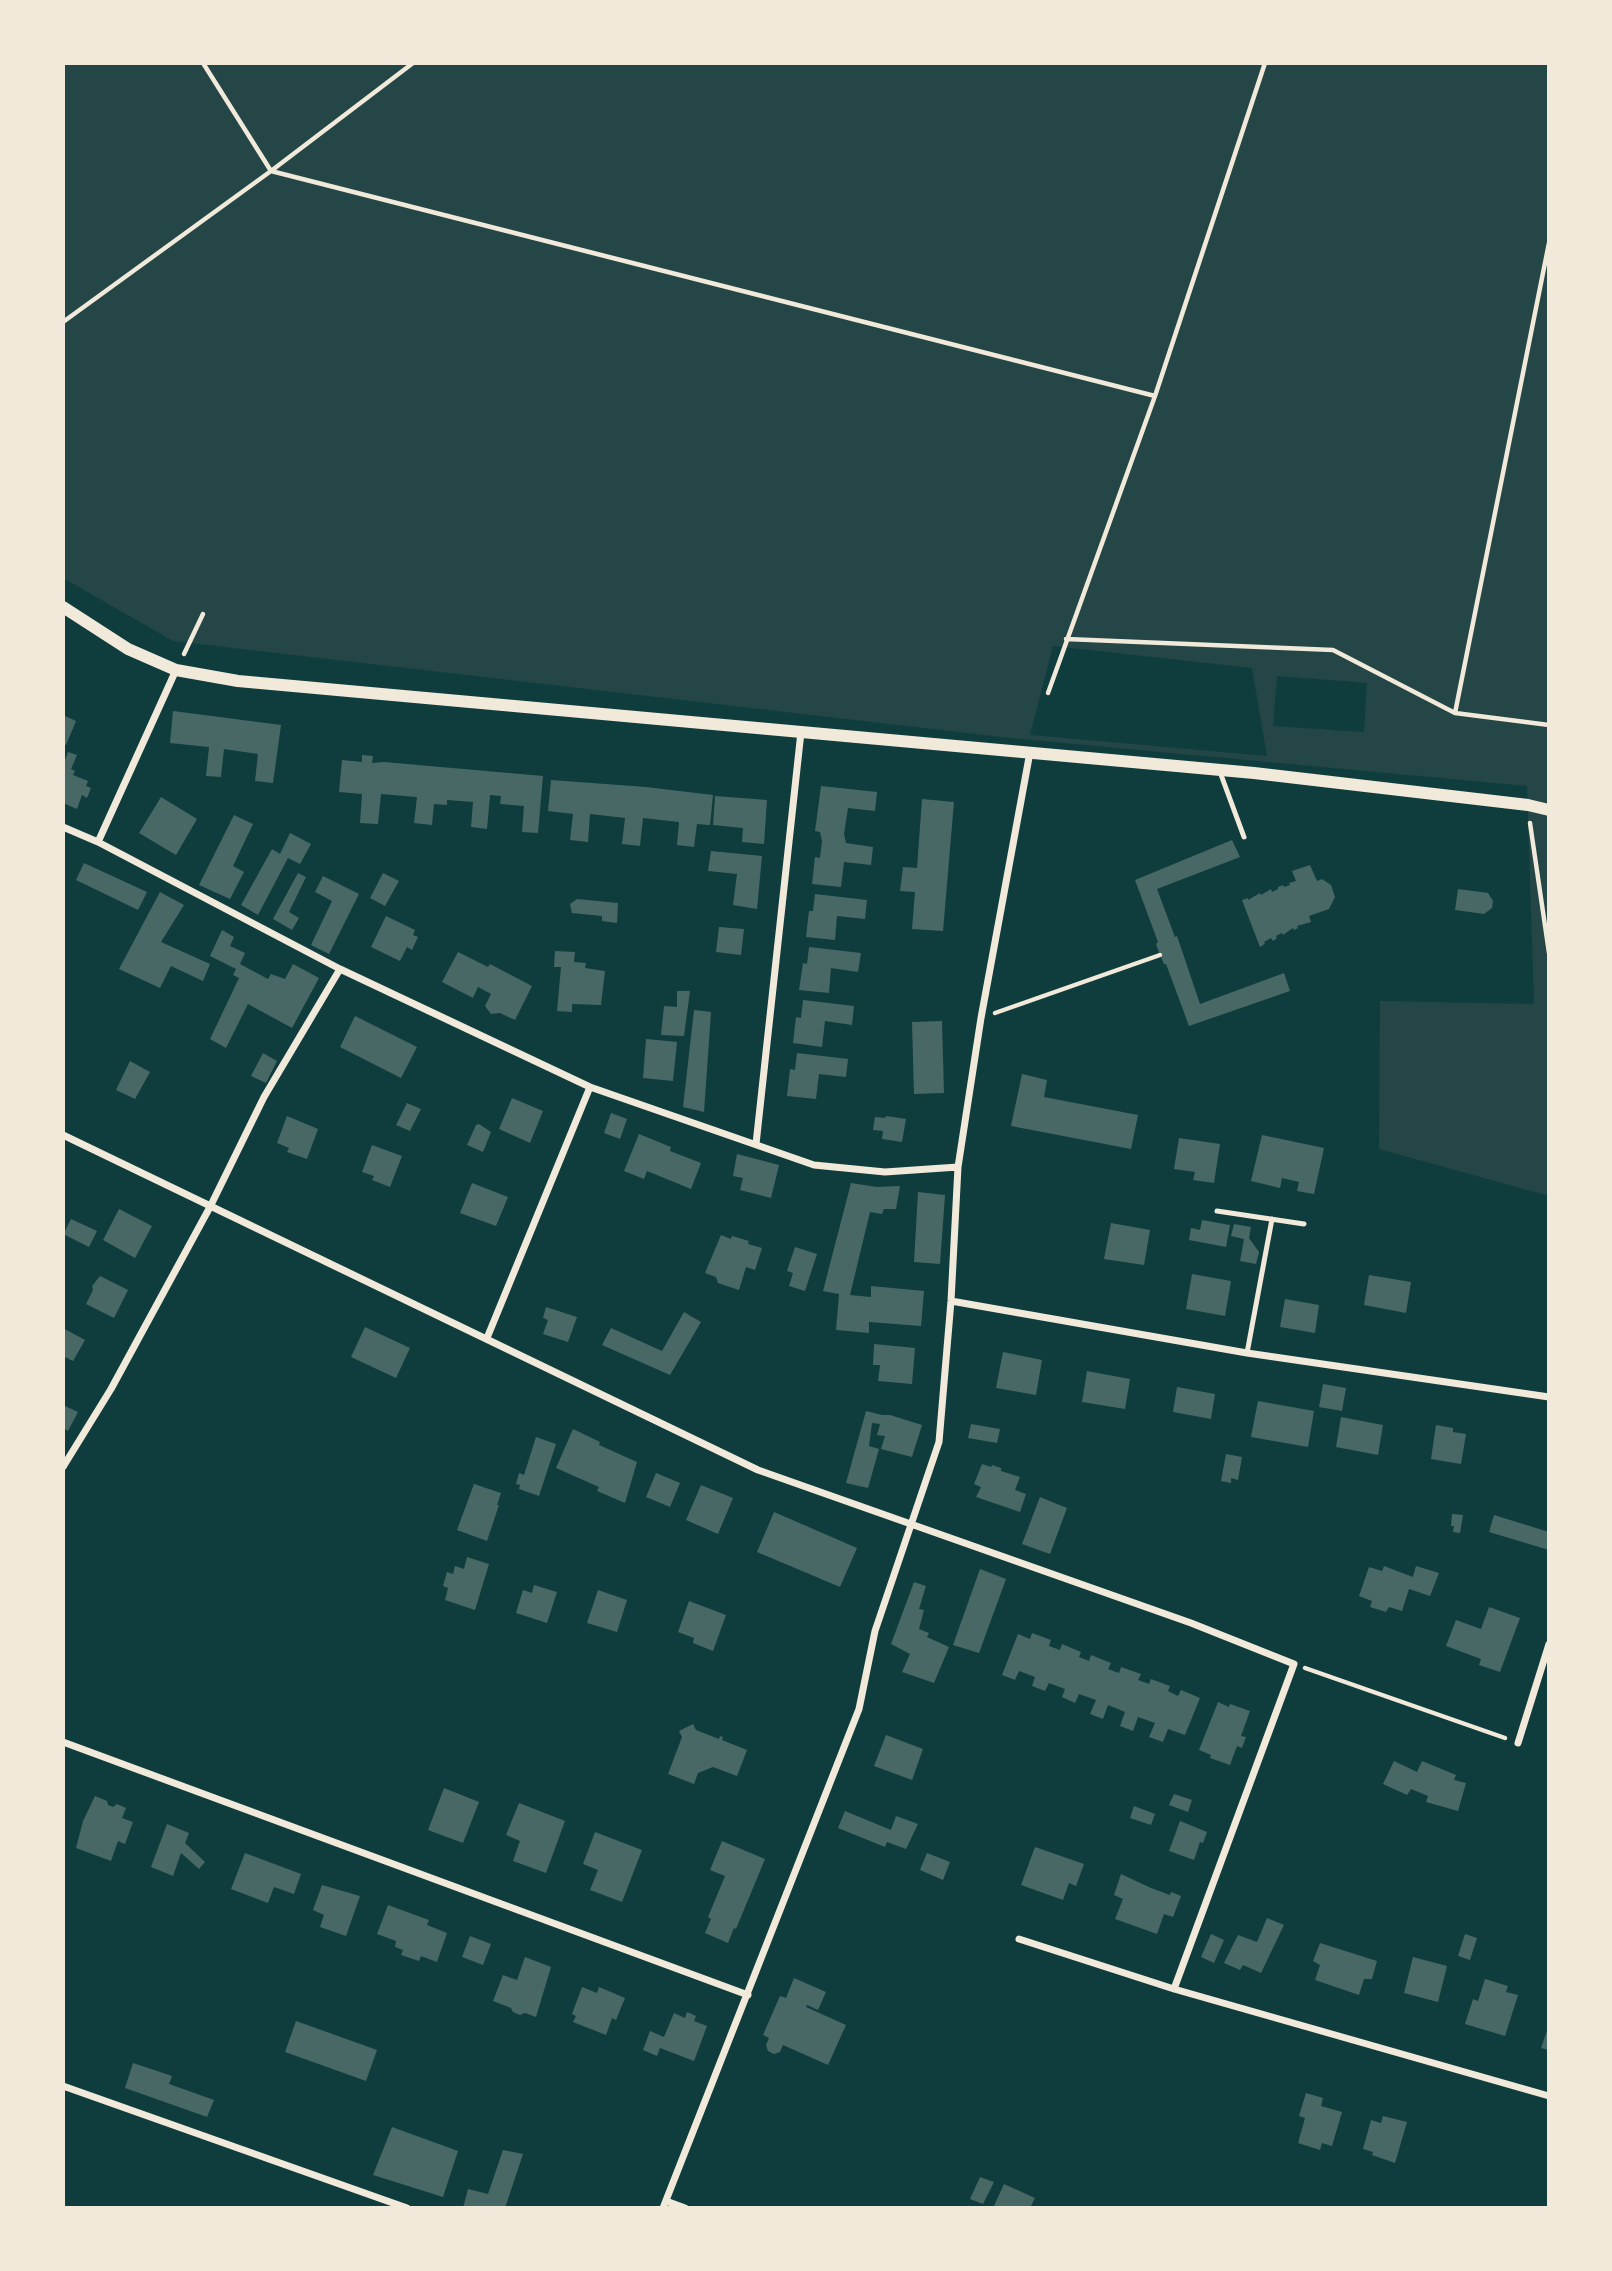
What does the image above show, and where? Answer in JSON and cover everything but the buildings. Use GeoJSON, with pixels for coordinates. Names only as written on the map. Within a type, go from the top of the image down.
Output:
{"type":"FeatureCollection","features":[{"type":"Feature","properties":{"kind":"street"},"geometry":{"type":"LineString","coordinates":[[63,607],[128,649],[176,670],[251,682],[1219,769],[1528,805],[1549,810]]}},
{"type":"Feature","properties":{"kind":"street"},"geometry":{"type":"LineString","coordinates":[[99,842],[176,670]]}},
{"type":"Feature","properties":{"kind":"street"},"geometry":{"type":"LineString","coordinates":[[756,1144],[801,732]]}},
{"type":"Feature","properties":{"kind":"street"},"geometry":{"type":"LineString","coordinates":[[685,2208],[664,2205],[859,1709],[875,1631],[939,1442],[951,1301],[958,1167],[981,1018],[1030,752]]}},
{"type":"Feature","properties":{"kind":"street"},"geometry":{"type":"LineString","coordinates":[[63,827],[99,842],[341,969],[590,1087],[814,1165],[885,1172],[958,1167]]}},
{"type":"Feature","properties":{"kind":"street"},"geometry":{"type":"LineString","coordinates":[[63,1467],[111,1388],[210,1207],[264,1097],[341,969]]}},
{"type":"Feature","properties":{"kind":"street"},"geometry":{"type":"LineString","coordinates":[[487,1338],[590,1087]]}},
{"type":"Feature","properties":{"kind":"street"},"geometry":{"type":"LineString","coordinates":[[63,1135],[758,1470],[1191,1623],[1294,1664],[1174,1989]]}},
{"type":"Feature","properties":{"kind":"street"},"geometry":{"type":"LineString","coordinates":[[951,1301],[1247,1353],[1549,1397]]}},
{"type":"Feature","properties":{"kind":"street"},"geometry":{"type":"LineString","coordinates":[[1518,1743],[1549,1644]]}},
{"type":"Feature","properties":{"kind":"street"},"geometry":{"type":"LineString","coordinates":[[63,1742],[748,1995]]}},
{"type":"Feature","properties":{"kind":"street"},"geometry":{"type":"LineString","coordinates":[[1019,1939],[1174,1989],[1549,2096]]}},
{"type":"Feature","properties":{"kind":"street"},"geometry":{"type":"LineString","coordinates":[[63,2086],[407,2208]]}},
{"type":"Feature","properties":{"kind":"lane"},"geometry":{"type":"LineString","coordinates":[[1219,769],[1244,837]]}},
{"type":"Feature","properties":{"kind":"lane"},"geometry":{"type":"LineString","coordinates":[[1217,1211],[1304,1224]]}},
{"type":"Feature","properties":{"kind":"lane"},"geometry":{"type":"LineString","coordinates":[[1247,1353],[1272,1219]]}},
{"type":"Feature","properties":{"kind":"path"},"geometry":{"type":"LineString","coordinates":[[202,63],[271,172],[1155,396]]}},
{"type":"Feature","properties":{"kind":"path"},"geometry":{"type":"LineString","coordinates":[[63,322],[271,172],[413,63]]}},
{"type":"Feature","properties":{"kind":"path"},"geometry":{"type":"LineString","coordinates":[[1048,693],[1155,396],[1265,63]]}},
{"type":"Feature","properties":{"kind":"path"},"geometry":{"type":"LineString","coordinates":[[1455,713],[1549,243]]}},
{"type":"Feature","properties":{"kind":"path"},"geometry":{"type":"LineString","coordinates":[[176,670],[203,614]]}},
{"type":"Feature","properties":{"kind":"path"},"geometry":{"type":"LineString","coordinates":[[1066,639],[1333,650],[1455,713],[1549,724]]}},
{"type":"Feature","properties":{"kind":"path"},"geometry":{"type":"LineString","coordinates":[[1528,805],[1549,953]]}},
{"type":"Feature","properties":{"kind":"path"},"geometry":{"type":"LineString","coordinates":[[981,1018],[1160,955]]}},
{"type":"Feature","properties":{"kind":"path"},"geometry":{"type":"LineString","coordinates":[[1294,1664],[1518,1743]]}},
{"type":"Feature","properties":{"kind":"shaded area"},"geometry":{"type":"Polygon","coordinates":[[[63,63],[1549,63],[1549,1196],[1379,1149],[1380,1001],[1534,1004],[1527,786],[1010,738],[173,641],[63,578],[63,63]],[[1053,646],[1030,735],[1267,756],[1252,668],[1053,646]],[[1277,676],[1273,726],[1364,732],[1367,683],[1277,676]]]}}]}
